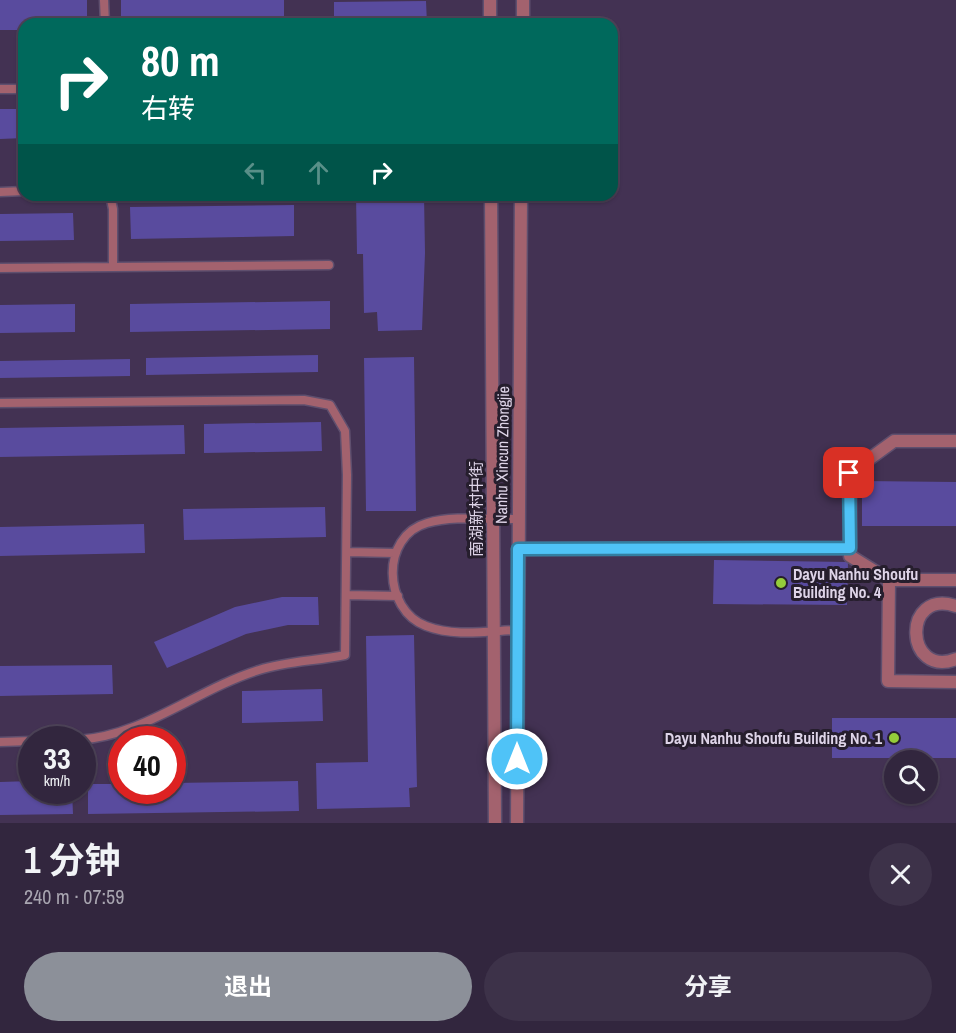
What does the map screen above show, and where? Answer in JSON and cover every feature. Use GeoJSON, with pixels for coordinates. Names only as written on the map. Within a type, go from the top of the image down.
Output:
{"type":"FeatureCollection","features":[{"type":"Feature","properties":{"kind":"street"},"geometry":{"type":"LineString","coordinates":[[490,0],[490,18]]}},
{"type":"Feature","properties":{"kind":"street"},"geometry":{"type":"LineString","coordinates":[[523,0],[523,18]]}},
{"type":"Feature","properties":{"kind":"street","name":"南湖新村中街"},"geometry":{"type":"LineString","coordinates":[[490,201],[495,823]]}},
{"type":"Feature","properties":{"kind":"street","name":"Nanhu Xincun Zhongjie"},"geometry":{"type":"LineString","coordinates":[[517,823],[521,201]]}},
{"type":"Feature","properties":{"kind":"street"},"geometry":{"type":"LineString","coordinates":[[889,580],[888,681],[950,682],[950,660],[932,659],[924,654],[915,636],[920,616],[927,609],[951,604],[951,580],[889,580],[850,556],[849,473],[894,441],[956,441]]}},
{"type":"Feature","properties":{"kind":"street"},"geometry":{"type":"LineString","coordinates":[[518,549],[850,548]]}},
{"type":"Feature","properties":{"kind":"lane"},"geometry":{"type":"LineString","coordinates":[[104,0],[105,18]]}},
{"type":"Feature","properties":{"kind":"lane"},"geometry":{"type":"LineString","coordinates":[[0,89],[18,89]]}},
{"type":"Feature","properties":{"kind":"lane"},"geometry":{"type":"LineString","coordinates":[[0,192],[18,191]]}},
{"type":"Feature","properties":{"kind":"lane"},"geometry":{"type":"LineString","coordinates":[[111,201],[113,266]]}},
{"type":"Feature","properties":{"kind":"lane"},"geometry":{"type":"LineString","coordinates":[[0,268],[329,266]]}},
{"type":"Feature","properties":{"kind":"lane"},"geometry":{"type":"LineString","coordinates":[[0,403],[303,400],[330,405],[345,431],[347,552],[345,655],[259,670],[223,684],[128,729],[96,738]]}},
{"type":"Feature","properties":{"kind":"lane"},"geometry":{"type":"LineString","coordinates":[[517,630],[452,632],[425,626],[405,611],[398,596],[393,572],[395,553],[401,540],[425,523],[448,519],[518,519]]}},
{"type":"Feature","properties":{"kind":"lane"},"geometry":{"type":"LineString","coordinates":[[347,552],[395,553]]}},
{"type":"Feature","properties":{"kind":"lane"},"geometry":{"type":"LineString","coordinates":[[346,595],[398,596]]}},
{"type":"Feature","properties":{"kind":"lane"},"geometry":{"type":"LineString","coordinates":[[0,742],[18,741]]}},
{"type":"Feature","properties":{"kind":"building"},"geometry":{"type":"Polygon","coordinates":[[[0,0],[87,0],[87,18],[18,18],[18,30],[0,30],[0,0]]]}},
{"type":"Feature","properties":{"kind":"building"},"geometry":{"type":"Polygon","coordinates":[[[121,0],[284,0],[284,18],[121,18],[121,0]]]}},
{"type":"Feature","properties":{"kind":"building"},"geometry":{"type":"Polygon","coordinates":[[[426,1],[427,18],[334,18],[334,2],[426,1]]]}},
{"type":"Feature","properties":{"kind":"building"},"geometry":{"type":"Polygon","coordinates":[[[0,109],[18,109],[18,138],[0,139],[0,109]]]}},
{"type":"Feature","properties":{"kind":"building"},"geometry":{"type":"Polygon","coordinates":[[[356,201],[424,201],[422,330],[378,331],[377,312],[364,313],[363,254],[357,254],[356,201]]]}},
{"type":"Feature","properties":{"kind":"building"},"geometry":{"type":"Polygon","coordinates":[[[294,205],[294,236],[131,239],[130,207],[294,205]]]}},
{"type":"Feature","properties":{"kind":"building"},"geometry":{"type":"Polygon","coordinates":[[[73,213],[74,240],[0,241],[0,214],[73,213]]]}},
{"type":"Feature","properties":{"kind":"building"},"geometry":{"type":"Polygon","coordinates":[[[330,301],[330,329],[130,332],[130,304],[330,301]]]}},
{"type":"Feature","properties":{"kind":"building"},"geometry":{"type":"Polygon","coordinates":[[[75,304],[75,332],[0,333],[0,305],[75,304]]]}},
{"type":"Feature","properties":{"kind":"building"},"geometry":{"type":"Polygon","coordinates":[[[318,355],[318,372],[146,375],[146,358],[318,355]]]}},
{"type":"Feature","properties":{"kind":"building"},"geometry":{"type":"Polygon","coordinates":[[[414,357],[416,511],[366,511],[364,358],[414,357]]]}},
{"type":"Feature","properties":{"kind":"building"},"geometry":{"type":"Polygon","coordinates":[[[130,359],[130,376],[0,378],[0,361],[130,359]]]}},
{"type":"Feature","properties":{"kind":"building"},"geometry":{"type":"Polygon","coordinates":[[[321,422],[322,451],[204,453],[204,424],[321,422]]]}},
{"type":"Feature","properties":{"kind":"building"},"geometry":{"type":"Polygon","coordinates":[[[184,425],[185,454],[0,457],[0,428],[184,425]]]}},
{"type":"Feature","properties":{"kind":"building"},"geometry":{"type":"Polygon","coordinates":[[[862,481],[956,482],[956,526],[862,526],[862,481]]]}},
{"type":"Feature","properties":{"kind":"building"},"geometry":{"type":"Polygon","coordinates":[[[325,507],[326,537],[184,540],[183,509],[325,507]]]}},
{"type":"Feature","properties":{"kind":"building"},"geometry":{"type":"Polygon","coordinates":[[[144,524],[145,553],[0,556],[0,527],[144,524]]]}},
{"type":"Feature","properties":{"kind":"building","name":"Dayu Nanhu Shoufu Building No. 4"},"geometry":{"type":"Polygon","coordinates":[[[714,560],[848,562],[847,605],[713,604],[714,560]]]}},
{"type":"Feature","properties":{"kind":"building"},"geometry":{"type":"Polygon","coordinates":[[[282,597],[318,597],[319,625],[288,625],[246,634],[167,668],[154,642],[235,607],[282,597]]]}},
{"type":"Feature","properties":{"kind":"building"},"geometry":{"type":"Polygon","coordinates":[[[414,635],[417,787],[409,788],[410,807],[317,809],[316,763],[368,762],[366,636],[414,635]]]}},
{"type":"Feature","properties":{"kind":"building"},"geometry":{"type":"Polygon","coordinates":[[[112,665],[113,694],[0,696],[0,666],[112,665]]]}},
{"type":"Feature","properties":{"kind":"building"},"geometry":{"type":"Polygon","coordinates":[[[322,689],[323,721],[242,723],[242,691],[322,689]]]}},
{"type":"Feature","properties":{"kind":"building","name":"Dayu Nanhu Shoufu Building No. 1"},"geometry":{"type":"Polygon","coordinates":[[[832,718],[956,718],[956,758],[938,758],[938,750],[884,750],[884,758],[832,758],[832,718]]]}},
{"type":"Feature","properties":{"kind":"building"},"geometry":{"type":"Polygon","coordinates":[[[18,781],[18,804],[73,804],[73,814],[0,815],[0,782],[18,781]]]}},
{"type":"Feature","properties":{"kind":"building"},"geometry":{"type":"Polygon","coordinates":[[[298,781],[299,811],[88,814],[88,804],[96,804],[96,784],[108,784],[108,804],[186,804],[186,783],[298,781]]]}},
{"type":"Feature","properties":{"kind":"place","name":"Dayu Nanhu Shoufu Building No. 4"},"geometry":{"type":"Point","coordinates":[781,583]}},
{"type":"Feature","properties":{"kind":"place","name":"Dayu Nanhu Shoufu Building No. 1"},"geometry":{"type":"Point","coordinates":[894,738]}},
{"type":"Feature","properties":{"kind":"route"},"geometry":{"type":"LineString","coordinates":[[517,759],[518,549],[850,548],[849,473]]}}]}
